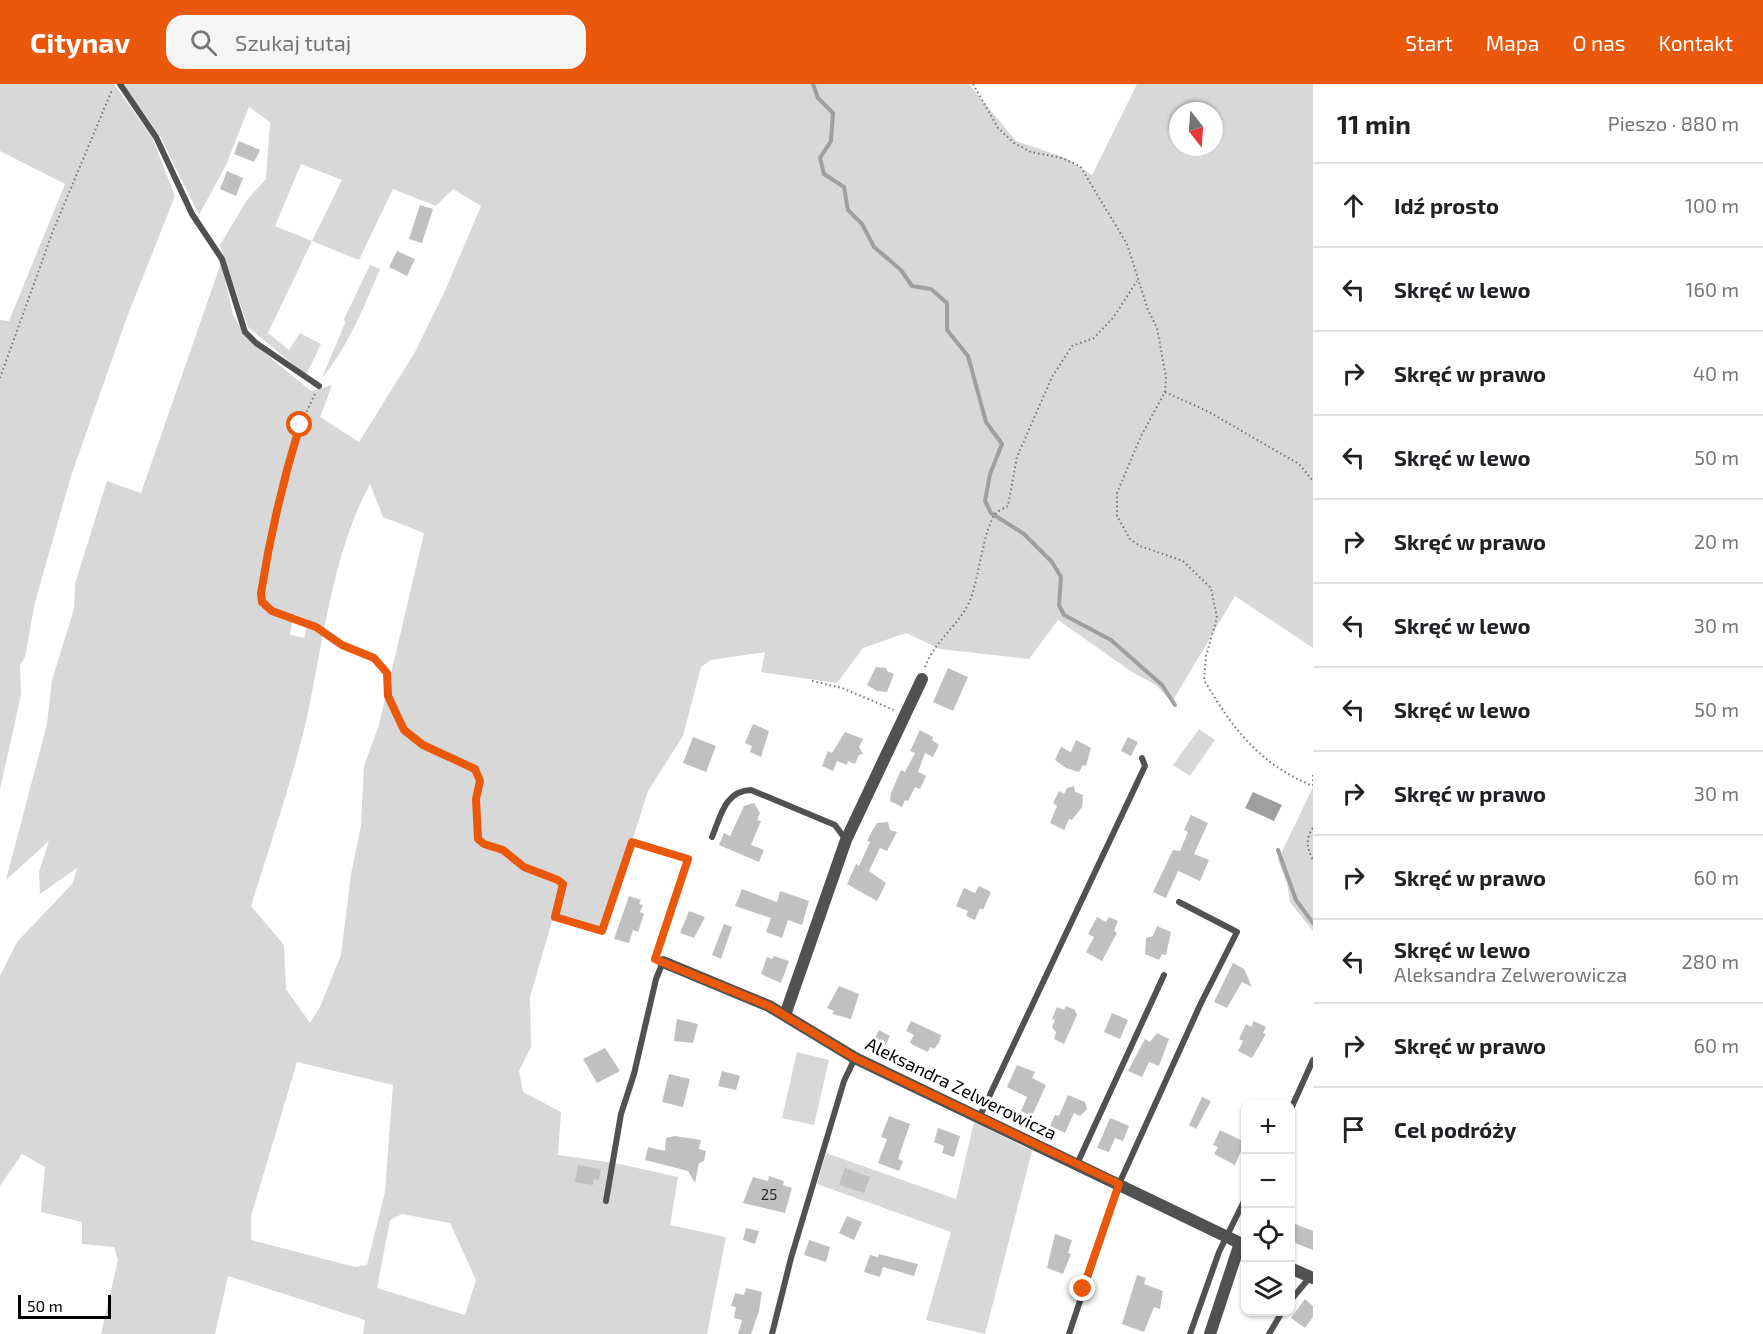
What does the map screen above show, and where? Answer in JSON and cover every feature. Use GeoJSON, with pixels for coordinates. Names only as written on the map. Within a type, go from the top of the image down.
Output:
{"type":"FeatureCollection","features":[{"type":"Feature","properties":{"kind":"street"},"geometry":{"type":"LineString","coordinates":[[785,1015],[846,840],[922,679]]}},
{"type":"Feature","properties":{"kind":"street","name":"Aleksandra Zelwerowicza"},"geometry":{"type":"LineString","coordinates":[[663,962],[785,1015],[855,1058],[1241,1243]]}},
{"type":"Feature","properties":{"kind":"street"},"geometry":{"type":"LineString","coordinates":[[1209,1334],[1241,1249]]}},
{"type":"Feature","properties":{"kind":"street"},"geometry":{"type":"LineString","coordinates":[[1295,1270],[1311,1278]]}},
{"type":"Feature","properties":{"kind":"lane"},"geometry":{"type":"LineString","coordinates":[[120,84],[156,137],[192,214],[222,259],[245,332],[256,343],[311,384],[319,386]]}},
{"type":"Feature","properties":{"kind":"lane"},"geometry":{"type":"LineString","coordinates":[[980,1118],[1145,766],[1142,758]]}},
{"type":"Feature","properties":{"kind":"lane"},"geometry":{"type":"LineString","coordinates":[[712,837],[729,797],[739,791],[751,790],[836,825],[846,840]]}},
{"type":"Feature","properties":{"kind":"lane"},"geometry":{"type":"LineString","coordinates":[[606,1201],[621,1114],[634,1074],[656,979],[663,962],[655,959],[688,859]]}},
{"type":"Feature","properties":{"kind":"lane"},"geometry":{"type":"LineString","coordinates":[[1069,1334],[1119,1184],[1201,1004],[1237,932],[1179,902]]}},
{"type":"Feature","properties":{"kind":"lane"},"geometry":{"type":"LineString","coordinates":[[1077,1164],[1164,975]]}},
{"type":"Feature","properties":{"kind":"lane"},"geometry":{"type":"LineString","coordinates":[[772,1334],[791,1258],[844,1081],[855,1058]]}},
{"type":"Feature","properties":{"kind":"lane"},"geometry":{"type":"LineString","coordinates":[[1295,1100],[1313,1060]]}},
{"type":"Feature","properties":{"kind":"lane"},"geometry":{"type":"LineString","coordinates":[[1190,1334],[1226,1236],[1241,1205]]}},
{"type":"Feature","properties":{"kind":"lane"},"geometry":{"type":"LineString","coordinates":[[1295,1296],[1311,1278]]}},
{"type":"Feature","properties":{"kind":"lane"},"geometry":{"type":"LineString","coordinates":[[1269,1334],[1279,1316]]}},
{"type":"Feature","properties":{"kind":"path"},"geometry":{"type":"LineString","coordinates":[[0,378],[53,231],[115,84]]}},
{"type":"Feature","properties":{"kind":"path"},"geometry":{"type":"LineString","coordinates":[[973,84],[999,128],[1014,143],[1031,152],[1062,158],[1080,166],[1103,208],[1120,231],[1162,348],[1165,392],[1141,436],[1117,493],[1117,516],[1130,540],[1140,546],[1183,561],[1211,588],[1217,618],[1206,656],[1204,680],[1247,742],[1267,763],[1290,777],[1313,786],[1313,775]]}},
{"type":"Feature","properties":{"kind":"path"},"geometry":{"type":"LineString","coordinates":[[922,679],[928,658],[955,625],[971,599],[989,529],[995,514],[1008,506],[1017,457],[1052,377],[1072,346],[1094,338],[1113,318],[1133,290],[1137,280]]}},
{"type":"Feature","properties":{"kind":"path"},"geometry":{"type":"LineString","coordinates":[[319,386],[300,425],[283,479],[264,575],[262,602],[272,611],[316,627],[342,645],[374,658],[382,665],[389,680],[388,696],[404,730],[423,745],[472,765],[478,773],[480,781],[476,799],[478,839],[484,844],[503,850],[524,867],[563,884],[555,917],[602,931],[632,842],[688,859]]}},
{"type":"Feature","properties":{"kind":"path"},"geometry":{"type":"LineString","coordinates":[[1165,392],[1207,411],[1299,464],[1313,482]]}},
{"type":"Feature","properties":{"kind":"path"},"geometry":{"type":"LineString","coordinates":[[812,681],[842,688],[906,715]]}},
{"type":"Feature","properties":{"kind":"path"},"geometry":{"type":"LineString","coordinates":[[1313,828],[1308,835],[1307,846],[1313,860]]}},
{"type":"Feature","properties":{"kind":"shaded area"},"geometry":{"type":"Polygon","coordinates":[[[0,84],[114,84],[152,137],[175,196],[127,317],[71,476],[35,602],[25,657],[20,665],[21,695],[0,789],[0,320],[9,321],[65,184],[0,151],[0,84]]]}},
{"type":"Feature","properties":{"kind":"shaded area"},"geometry":{"type":"Polygon","coordinates":[[[124,84],[969,84],[1016,141],[1066,158],[1092,175],[1137,84],[1313,84],[1313,648],[1235,596],[1172,702],[1156,685],[1132,672],[1058,620],[1029,659],[940,649],[906,633],[863,648],[837,683],[761,672],[765,652],[711,660],[701,667],[683,736],[648,791],[603,932],[553,918],[530,997],[531,1047],[519,1071],[523,1092],[561,1112],[558,1155],[615,1163],[678,1177],[670,1225],[726,1237],[707,1334],[363,1334],[365,1320],[228,1276],[215,1334],[101,1334],[118,1260],[114,1247],[82,1244],[82,1222],[41,1212],[45,1167],[22,1154],[0,1186],[0,976],[17,942],[73,883],[77,868],[40,894],[39,872],[49,841],[6,880],[47,724],[52,680],[74,609],[75,584],[107,481],[141,493],[221,263],[233,314],[246,338],[311,391],[332,385],[320,417],[359,442],[415,352],[444,293],[481,206],[453,189],[436,206],[393,189],[359,260],[312,241],[268,333],[289,350],[300,333],[321,344],[306,375],[248,327],[220,245],[247,200],[266,179],[270,122],[249,107],[226,165],[199,215],[161,138],[124,84]],[[301,164],[275,226],[312,241],[342,180],[301,164]],[[370,484],[346,540],[330,600],[306,722],[251,906],[284,945],[286,989],[310,1023],[320,1007],[341,955],[351,874],[361,826],[364,766],[379,725],[424,533],[383,517],[370,484]],[[294,614],[290,635],[304,638],[309,620],[294,614]],[[297,1062],[251,1216],[251,1240],[355,1267],[367,1265],[385,1192],[393,1085],[297,1062]],[[402,1214],[390,1220],[377,1288],[465,1315],[476,1280],[450,1223],[402,1214]]]}},
{"type":"Feature","properties":{"kind":"shaded area"},"geometry":{"type":"Polygon","coordinates":[[[370,265],[380,269],[348,339],[322,378],[345,323],[344,319],[370,265]]]}},
{"type":"Feature","properties":{"kind":"shaded area"},"geometry":{"type":"Polygon","coordinates":[[[1199,729],[1215,740],[1190,776],[1173,765],[1199,729]]]}},
{"type":"Feature","properties":{"kind":"shaded area"},"geometry":{"type":"Polygon","coordinates":[[[1313,787],[1313,931],[1290,902],[1287,883],[1278,860],[1313,787]]]}},
{"type":"Feature","properties":{"kind":"shaded area"},"geometry":{"type":"Polygon","coordinates":[[[1253,792],[1282,805],[1274,821],[1245,808],[1253,792]]]}},
{"type":"Feature","properties":{"kind":"shaded area"},"geometry":{"type":"Polygon","coordinates":[[[797,1052],[829,1060],[814,1125],[782,1118],[797,1052]]]}},
{"type":"Feature","properties":{"kind":"shaded area"},"geometry":{"type":"Polygon","coordinates":[[[974,1122],[1032,1151],[985,1334],[926,1320],[951,1232],[817,1184],[826,1153],[956,1199],[974,1122]]]}},
{"type":"Feature","properties":{"kind":"building"},"geometry":{"type":"Polygon","coordinates":[[[239,141],[260,150],[254,162],[234,154],[239,141]]]}},
{"type":"Feature","properties":{"kind":"building"},"geometry":{"type":"Polygon","coordinates":[[[227,171],[243,178],[236,196],[220,189],[227,171]]]}},
{"type":"Feature","properties":{"kind":"building"},"geometry":{"type":"Polygon","coordinates":[[[420,205],[433,209],[422,243],[409,239],[420,205]]]}},
{"type":"Feature","properties":{"kind":"building"},"geometry":{"type":"Polygon","coordinates":[[[397,251],[415,259],[407,276],[389,267],[397,251]]]}},
{"type":"Feature","properties":{"kind":"building"},"geometry":{"type":"Polygon","coordinates":[[[876,667],[886,668],[894,674],[887,692],[877,691],[867,685],[876,667]]]}},
{"type":"Feature","properties":{"kind":"building"},"geometry":{"type":"Polygon","coordinates":[[[948,668],[968,677],[953,711],[933,702],[948,668]]]}},
{"type":"Feature","properties":{"kind":"building"},"geometry":{"type":"Polygon","coordinates":[[[753,724],[769,731],[761,757],[750,752],[752,746],[745,743],[753,724]]]}},
{"type":"Feature","properties":{"kind":"building"},"geometry":{"type":"Polygon","coordinates":[[[920,730],[933,737],[932,740],[939,745],[933,757],[925,753],[918,772],[926,776],[920,789],[915,787],[902,807],[890,801],[891,793],[901,770],[905,772],[915,753],[910,751],[920,730]]]}},
{"type":"Feature","properties":{"kind":"building"},"geometry":{"type":"Polygon","coordinates":[[[845,732],[863,739],[859,747],[863,754],[859,755],[855,764],[848,761],[847,765],[837,761],[833,771],[822,766],[828,751],[832,753],[845,732]]]}},
{"type":"Feature","properties":{"kind":"building"},"geometry":{"type":"Polygon","coordinates":[[[693,737],[716,746],[706,772],[683,763],[693,737]]]}},
{"type":"Feature","properties":{"kind":"building"},"geometry":{"type":"Polygon","coordinates":[[[1128,737],[1138,742],[1131,756],[1121,751],[1128,737]]]}},
{"type":"Feature","properties":{"kind":"building"},"geometry":{"type":"Polygon","coordinates":[[[1076,740],[1091,748],[1086,766],[1083,765],[1079,772],[1066,768],[1055,760],[1061,747],[1071,752],[1076,740]]]}},
{"type":"Feature","properties":{"kind":"building"},"geometry":{"type":"Polygon","coordinates":[[[1074,786],[1075,792],[1083,795],[1082,807],[1072,820],[1069,819],[1064,830],[1050,823],[1057,806],[1053,803],[1059,791],[1064,794],[1067,788],[1074,786]]]}},
{"type":"Feature","properties":{"kind":"building"},"geometry":{"type":"Polygon","coordinates":[[[754,803],[760,813],[757,820],[761,821],[751,845],[764,850],[759,862],[719,845],[724,833],[730,836],[744,806],[754,803]]]}},
{"type":"Feature","properties":{"kind":"building"},"geometry":{"type":"Polygon","coordinates":[[[1191,815],[1208,823],[1194,854],[1209,860],[1200,881],[1178,871],[1166,898],[1153,892],[1173,850],[1180,851],[1188,832],[1184,830],[1191,815]]]}},
{"type":"Feature","properties":{"kind":"building"},"geometry":{"type":"Polygon","coordinates":[[[888,822],[890,830],[897,832],[887,851],[880,848],[869,871],[886,883],[877,901],[847,884],[856,864],[859,866],[870,842],[867,841],[877,823],[888,822]]]}},
{"type":"Feature","properties":{"kind":"building"},"geometry":{"type":"Polygon","coordinates":[[[979,886],[991,892],[983,910],[980,908],[975,920],[966,916],[968,911],[956,906],[964,888],[975,893],[979,886]]]}},
{"type":"Feature","properties":{"kind":"building"},"geometry":{"type":"Polygon","coordinates":[[[742,889],[777,902],[780,891],[809,901],[802,925],[788,920],[782,938],[766,932],[771,918],[735,906],[742,889]]]}},
{"type":"Feature","properties":{"kind":"building"},"geometry":{"type":"Polygon","coordinates":[[[629,896],[641,900],[639,904],[643,905],[640,912],[644,914],[638,932],[633,930],[629,943],[614,939],[629,896]]]}},
{"type":"Feature","properties":{"kind":"building"},"geometry":{"type":"Polygon","coordinates":[[[689,911],[705,917],[694,938],[680,933],[689,911]]]}},
{"type":"Feature","properties":{"kind":"building"},"geometry":{"type":"Polygon","coordinates":[[[1097,917],[1106,922],[1109,917],[1118,921],[1114,931],[1117,933],[1102,961],[1086,952],[1094,937],[1088,934],[1097,917]]]}},
{"type":"Feature","properties":{"kind":"building"},"geometry":{"type":"Polygon","coordinates":[[[724,924],[732,927],[721,959],[712,955],[724,924]]]}},
{"type":"Feature","properties":{"kind":"building"},"geometry":{"type":"Polygon","coordinates":[[[1157,926],[1171,932],[1166,955],[1162,954],[1159,960],[1145,954],[1146,938],[1153,936],[1157,926]]]}},
{"type":"Feature","properties":{"kind":"building"},"geometry":{"type":"Polygon","coordinates":[[[774,956],[789,961],[781,983],[761,974],[767,957],[772,959],[774,956]]]}},
{"type":"Feature","properties":{"kind":"building"},"geometry":{"type":"Polygon","coordinates":[[[1233,963],[1244,969],[1252,987],[1242,982],[1227,1008],[1214,1002],[1233,963]]]}},
{"type":"Feature","properties":{"kind":"building"},"geometry":{"type":"Polygon","coordinates":[[[839,986],[859,994],[851,1019],[832,1014],[834,1011],[827,1008],[839,986]]]}},
{"type":"Feature","properties":{"kind":"building"},"geometry":{"type":"Polygon","coordinates":[[[1066,1006],[1075,1010],[1077,1015],[1064,1044],[1054,1039],[1056,1032],[1052,1027],[1055,1020],[1052,1019],[1057,1007],[1064,1010],[1066,1006]]]}},
{"type":"Feature","properties":{"kind":"building"},"geometry":{"type":"Polygon","coordinates":[[[1112,1013],[1128,1020],[1120,1039],[1104,1032],[1112,1013]]]}},
{"type":"Feature","properties":{"kind":"building"},"geometry":{"type":"Polygon","coordinates":[[[677,1019],[698,1024],[693,1043],[674,1041],[677,1019]]]}},
{"type":"Feature","properties":{"kind":"building"},"geometry":{"type":"Polygon","coordinates":[[[911,1021],[941,1035],[934,1049],[930,1047],[928,1052],[910,1042],[914,1035],[906,1031],[911,1021]]]}},
{"type":"Feature","properties":{"kind":"building"},"geometry":{"type":"Polygon","coordinates":[[[1254,1021],[1266,1027],[1263,1033],[1266,1034],[1252,1058],[1238,1051],[1243,1041],[1239,1039],[1246,1024],[1251,1027],[1254,1021]]]}},
{"type":"Feature","properties":{"kind":"building"},"geometry":{"type":"Polygon","coordinates":[[[879,1030],[890,1036],[884,1048],[873,1042],[879,1030]]]}},
{"type":"Feature","properties":{"kind":"building"},"geometry":{"type":"Polygon","coordinates":[[[1157,1033],[1169,1039],[1159,1066],[1149,1062],[1142,1077],[1128,1071],[1145,1039],[1150,1042],[1157,1033]]]}},
{"type":"Feature","properties":{"kind":"building"},"geometry":{"type":"Polygon","coordinates":[[[605,1048],[620,1071],[597,1083],[583,1059],[605,1048]]]}},
{"type":"Feature","properties":{"kind":"building"},"geometry":{"type":"Polygon","coordinates":[[[1017,1065],[1035,1072],[1032,1078],[1046,1085],[1032,1116],[1021,1111],[1027,1097],[1007,1087],[1017,1065]]]}},
{"type":"Feature","properties":{"kind":"building"},"geometry":{"type":"Polygon","coordinates":[[[722,1071],[740,1076],[736,1090],[718,1086],[722,1071]]]}},
{"type":"Feature","properties":{"kind":"building"},"geometry":{"type":"Polygon","coordinates":[[[669,1074],[690,1079],[683,1107],[662,1102],[669,1074]]]}},
{"type":"Feature","properties":{"kind":"building"},"geometry":{"type":"Polygon","coordinates":[[[1068,1095],[1085,1102],[1087,1109],[1080,1116],[1074,1113],[1065,1133],[1050,1126],[1055,1115],[1059,1116],[1068,1095]]]}},
{"type":"Feature","properties":{"kind":"building"},"geometry":{"type":"Polygon","coordinates":[[[1202,1097],[1211,1101],[1196,1129],[1189,1125],[1202,1097]]]}},
{"type":"Feature","properties":{"kind":"building"},"geometry":{"type":"Polygon","coordinates":[[[889,1116],[910,1124],[898,1159],[903,1161],[899,1171],[878,1163],[887,1139],[881,1137],[889,1116]]]}},
{"type":"Feature","properties":{"kind":"building"},"geometry":{"type":"Polygon","coordinates":[[[1110,1118],[1129,1126],[1123,1141],[1115,1138],[1109,1152],[1097,1148],[1110,1118]]]}},
{"type":"Feature","properties":{"kind":"building"},"geometry":{"type":"Polygon","coordinates":[[[938,1128],[960,1136],[954,1157],[942,1153],[944,1146],[934,1142],[938,1128]]]}},
{"type":"Feature","properties":{"kind":"building"},"geometry":{"type":"Polygon","coordinates":[[[1220,1130],[1241,1140],[1241,1151],[1235,1165],[1214,1154],[1218,1147],[1213,1145],[1220,1130]]]}},
{"type":"Feature","properties":{"kind":"building"},"geometry":{"type":"Polygon","coordinates":[[[675,1136],[701,1140],[699,1149],[706,1151],[704,1161],[699,1163],[695,1183],[688,1171],[645,1160],[648,1147],[665,1151],[666,1138],[675,1136]]]}},
{"type":"Feature","properties":{"kind":"building"},"geometry":{"type":"Polygon","coordinates":[[[578,1165],[601,1169],[599,1180],[594,1179],[593,1185],[575,1182],[578,1165]]]}},
{"type":"Feature","properties":{"kind":"building"},"geometry":{"type":"Polygon","coordinates":[[[845,1168],[870,1177],[864,1193],[839,1185],[845,1168]]]}},
{"type":"Feature","properties":{"kind":"building"},"geometry":{"type":"Polygon","coordinates":[[[769,1176],[784,1181],[783,1185],[792,1188],[785,1213],[743,1203],[753,1177],[768,1181],[769,1176]]]}},
{"type":"Feature","properties":{"kind":"building"},"geometry":{"type":"Polygon","coordinates":[[[847,1216],[862,1222],[854,1240],[839,1233],[847,1216]]]}},
{"type":"Feature","properties":{"kind":"building"},"geometry":{"type":"Polygon","coordinates":[[[1295,1224],[1313,1231],[1313,1250],[1295,1243],[1295,1224]]]}},
{"type":"Feature","properties":{"kind":"building"},"geometry":{"type":"Polygon","coordinates":[[[746,1228],[759,1231],[755,1244],[743,1240],[746,1228]]]}},
{"type":"Feature","properties":{"kind":"building"},"geometry":{"type":"Polygon","coordinates":[[[1055,1234],[1072,1240],[1068,1253],[1071,1254],[1063,1274],[1047,1268],[1055,1234]]]}},
{"type":"Feature","properties":{"kind":"building"},"geometry":{"type":"Polygon","coordinates":[[[809,1240],[830,1247],[826,1262],[804,1255],[809,1240]]]}},
{"type":"Feature","properties":{"kind":"building"},"geometry":{"type":"Polygon","coordinates":[[[879,1254],[918,1264],[914,1276],[883,1267],[880,1277],[864,1272],[870,1255],[878,1257],[879,1254]]]}},
{"type":"Feature","properties":{"kind":"building"},"geometry":{"type":"Polygon","coordinates":[[[1137,1275],[1146,1278],[1144,1284],[1163,1291],[1160,1309],[1154,1307],[1144,1332],[1122,1324],[1137,1275]]]}},
{"type":"Feature","properties":{"kind":"building"},"geometry":{"type":"Polygon","coordinates":[[[746,1288],[762,1292],[759,1311],[751,1334],[738,1334],[742,1320],[734,1318],[736,1307],[731,1306],[735,1293],[744,1295],[746,1288]]]}},
{"type":"Feature","properties":{"kind":"building"},"geometry":{"type":"Polygon","coordinates":[[[1305,1299],[1313,1306],[1313,1317],[1305,1328],[1291,1318],[1295,1316],[1305,1299]]]}},
{"type":"Feature","properties":{"kind":"waterway"},"geometry":{"type":"LineString","coordinates":[[813,84],[818,98],[833,113],[831,141],[820,158],[824,174],[844,187],[848,210],[862,224],[874,247],[901,270],[912,286],[931,289],[947,303],[947,330],[968,356],[986,422],[1002,444],[990,474],[985,501],[991,513],[1024,534],[1052,562],[1061,577],[1059,605],[1064,615],[1111,640],[1162,685],[1175,705]]}},
{"type":"Feature","properties":{"kind":"waterway"},"geometry":{"type":"LineString","coordinates":[[1278,850],[1296,900],[1313,923]]}},
{"type":"Feature","properties":{"kind":"route"},"geometry":{"type":"LineString","coordinates":[[300,425],[283,479],[261,593],[262,602],[272,611],[316,627],[342,645],[361,651],[382,665],[389,680],[388,696],[393,711],[404,730],[423,745],[472,765],[478,773],[480,781],[476,799],[478,839],[484,844],[503,850],[524,867],[563,884],[555,917],[602,931],[632,842],[688,859],[655,959],[769,1006],[855,1058],[1119,1184],[1083,1289]]}}]}
